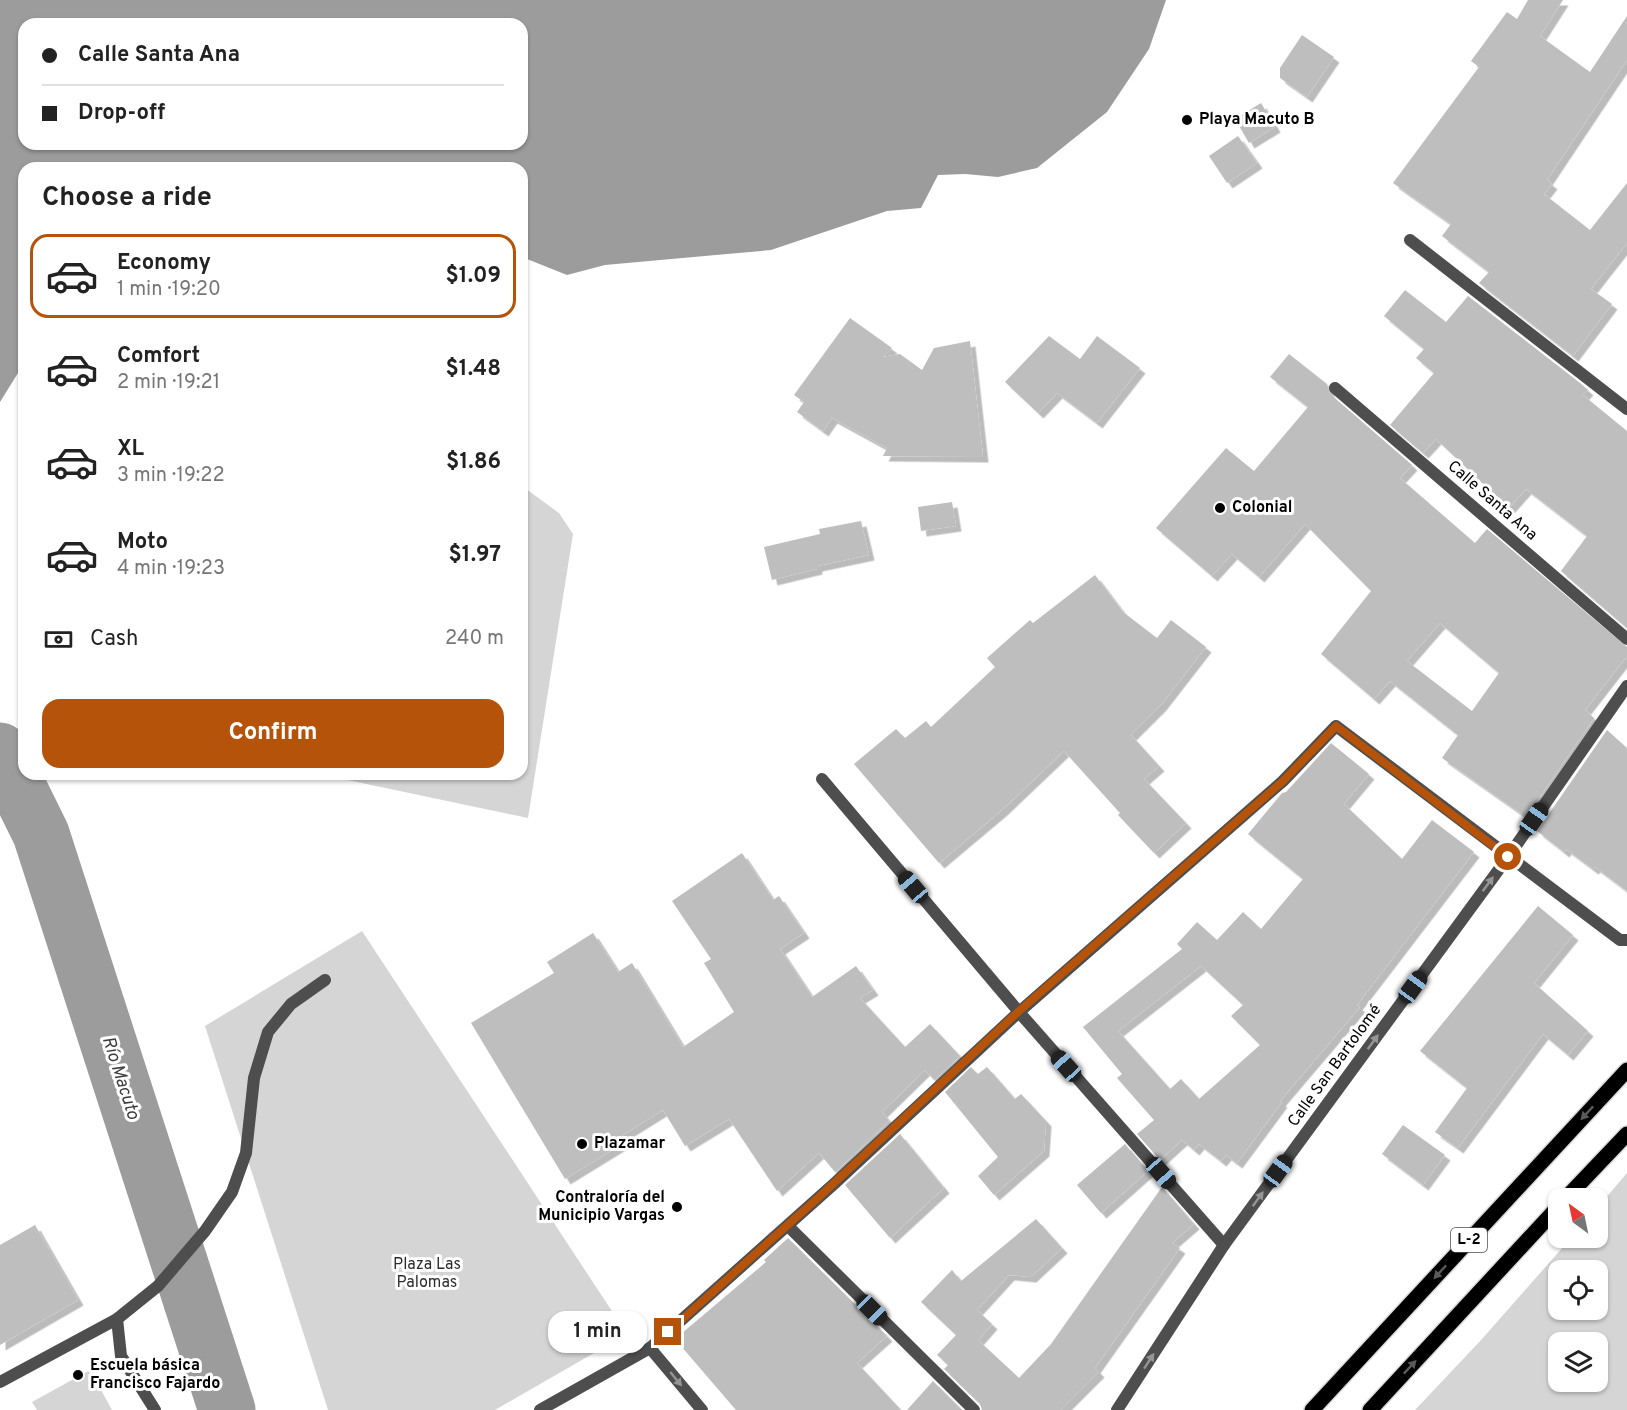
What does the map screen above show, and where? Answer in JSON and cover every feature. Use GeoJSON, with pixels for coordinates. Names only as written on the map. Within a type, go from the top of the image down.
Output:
{"type":"FeatureCollection","features":[{"type":"Feature","properties":{"kind":"main road","name":"L-2"},"geometry":{"type":"LineString","coordinates":[[1312,1410],[1627,1070]]}},
{"type":"Feature","properties":{"kind":"main road"},"geometry":{"type":"LineString","coordinates":[[1576,1188],[1627,1134]]}},
{"type":"Feature","properties":{"kind":"main road","name":"L-2"},"geometry":{"type":"LineString","coordinates":[[1370,1410],[1548,1218]]}},
{"type":"Feature","properties":{"kind":"street"},"geometry":{"type":"LineString","coordinates":[[1410,240],[1627,409]]}},
{"type":"Feature","properties":{"kind":"street","name":"Calle Santa Ana"},"geometry":{"type":"LineString","coordinates":[[1335,388],[1627,639]]}},
{"type":"Feature","properties":{"kind":"street","name":"Calle San Bartolomé"},"geometry":{"type":"LineString","coordinates":[[1117,1410],[1224,1245],[1508,857],[1627,686]]}},
{"type":"Feature","properties":{"kind":"street"},"geometry":{"type":"LineString","coordinates":[[540,1410],[650,1348],[788,1226],[1018,1012],[1283,781],[1336,726],[1620,940],[1627,940]]}},
{"type":"Feature","properties":{"kind":"street"},"geometry":{"type":"LineString","coordinates":[[822,779],[1018,1012],[1224,1245]]}},
{"type":"Feature","properties":{"kind":"street"},"geometry":{"type":"LineString","coordinates":[[0,1383],[117,1319],[158,1286],[205,1231],[232,1192],[246,1153],[254,1078],[268,1032],[291,1004],[325,980]]}},
{"type":"Feature","properties":{"kind":"street"},"geometry":{"type":"LineString","coordinates":[[788,1226],[974,1410]]}},
{"type":"Feature","properties":{"kind":"street"},"geometry":{"type":"LineString","coordinates":[[117,1319],[121,1356],[155,1410]]}},
{"type":"Feature","properties":{"kind":"street"},"geometry":{"type":"LineString","coordinates":[[650,1348],[702,1410]]}},
{"type":"Feature","properties":{"kind":"green space"},"geometry":{"type":"Polygon","coordinates":[[[528,490],[559,513],[573,534],[528,818],[348,780],[528,780],[528,490]]]}},
{"type":"Feature","properties":{"kind":"green space","name":"Plaza Las Palomas"},"geometry":{"type":"Polygon","coordinates":[[[362,931],[627,1334],[495,1410],[328,1410],[205,1026],[362,931]]]}},
{"type":"Feature","properties":{"kind":"green space"},"geometry":{"type":"Polygon","coordinates":[[[1627,1173],[1627,1410],[1415,1410],[1548,1264],[1548,1320],[1608,1320],[1608,1260],[1552,1260],[1562,1248],[1608,1248],[1608,1195],[1627,1173]]]}},
{"type":"Feature","properties":{"kind":"green space"},"geometry":{"type":"Polygon","coordinates":[[[90,1370],[112,1410],[37,1410],[32,1402],[90,1370]]]}},
{"type":"Feature","properties":{"kind":"shaded area"},"geometry":{"type":"Polygon","coordinates":[[[0,0],[1166,0],[1149,49],[1107,112],[1037,168],[998,177],[965,174],[938,175],[921,208],[887,211],[771,250],[605,265],[567,275],[528,259],[528,162],[18,162],[18,373],[0,402],[0,0]]]}},
{"type":"Feature","properties":{"kind":"building"},"geometry":{"type":"Polygon","coordinates":[[[1528,0],[1563,0],[1540,36],[1590,72],[1627,16],[1627,60],[1547,180],[1552,184],[1544,194],[1590,230],[1627,183],[1627,243],[1591,289],[1612,304],[1573,356],[1479,283],[1489,272],[1442,236],[1451,224],[1393,183],[1479,67],[1471,61],[1507,12],[1517,19],[1528,0]]]}},
{"type":"Feature","properties":{"kind":"building"},"geometry":{"type":"Polygon","coordinates":[[[1302,35],[1334,57],[1307,97],[1280,78],[1280,68],[1302,35]]]}},
{"type":"Feature","properties":{"kind":"building"},"geometry":{"type":"Polygon","coordinates":[[[1261,103],[1275,127],[1249,143],[1235,119],[1261,103]]]}},
{"type":"Feature","properties":{"kind":"building"},"geometry":{"type":"Polygon","coordinates":[[[1238,136],[1257,163],[1227,183],[1209,156],[1238,136]]]}},
{"type":"Feature","properties":{"kind":"building"},"geometry":{"type":"Polygon","coordinates":[[[1405,290],[1446,322],[1468,296],[1580,383],[1588,390],[1583,395],[1627,431],[1627,628],[1561,571],[1587,536],[1526,489],[1509,508],[1436,439],[1423,453],[1390,425],[1434,373],[1416,358],[1424,349],[1384,316],[1405,290]]]}},
{"type":"Feature","properties":{"kind":"building"},"geometry":{"type":"Polygon","coordinates":[[[850,318],[892,348],[883,357],[900,354],[922,370],[934,348],[970,341],[983,457],[883,456],[887,448],[832,418],[823,431],[797,412],[804,402],[794,395],[850,318]]]}},
{"type":"Feature","properties":{"kind":"building"},"geometry":{"type":"Polygon","coordinates":[[[1049,336],[1080,359],[1097,336],[1140,368],[1097,423],[1057,393],[1038,413],[1005,382],[1049,336]]]}},
{"type":"Feature","properties":{"kind":"building"},"geometry":{"type":"Polygon","coordinates":[[[1289,354],[1327,384],[1330,394],[1412,465],[1400,478],[1475,543],[1487,529],[1627,647],[1627,656],[1585,710],[1594,718],[1526,817],[1442,758],[1458,735],[1390,681],[1374,699],[1321,654],[1371,591],[1305,524],[1259,577],[1232,554],[1212,576],[1156,528],[1226,448],[1254,471],[1308,407],[1270,377],[1289,354]],[[1440,623],[1407,661],[1472,711],[1499,673],[1440,623]]]}},
{"type":"Feature","properties":{"kind":"building"},"geometry":{"type":"Polygon","coordinates":[[[952,502],[956,526],[921,531],[918,507],[952,502]]]}},
{"type":"Feature","properties":{"kind":"building"},"geometry":{"type":"Polygon","coordinates":[[[861,521],[869,555],[817,566],[817,569],[772,580],[764,547],[820,534],[819,529],[861,521]]]}},
{"type":"Feature","properties":{"kind":"building"},"geometry":{"type":"Polygon","coordinates":[[[1095,575],[1123,612],[1157,638],[1171,620],[1206,647],[1161,705],[1131,735],[1159,766],[1144,779],[1186,823],[1154,853],[1118,815],[1120,813],[1064,751],[1002,810],[939,863],[854,764],[896,729],[905,738],[926,721],[931,727],[995,667],[987,658],[1030,620],[1033,623],[1095,575]]]}},
{"type":"Feature","properties":{"kind":"building"},"geometry":{"type":"Polygon","coordinates":[[[1607,730],[1627,748],[1627,891],[1566,849],[1564,852],[1537,831],[1607,730]]]}},
{"type":"Feature","properties":{"kind":"building"},"geometry":{"type":"Polygon","coordinates":[[[1331,743],[1369,774],[1344,804],[1402,859],[1432,820],[1474,852],[1357,1005],[1360,1007],[1280,1101],[1282,1102],[1237,1163],[1226,1155],[1221,1161],[1199,1144],[1194,1150],[1182,1140],[1160,1160],[1137,1134],[1154,1120],[1117,1078],[1122,1074],[1083,1027],[1182,949],[1177,944],[1197,922],[1217,940],[1243,912],[1261,929],[1303,879],[1248,834],[1282,793],[1286,792],[1331,743]],[[1201,966],[1118,1031],[1170,1089],[1181,1079],[1199,1099],[1260,1045],[1231,1016],[1243,1005],[1201,966]]]}},
{"type":"Feature","properties":{"kind":"building"},"geometry":{"type":"Polygon","coordinates":[[[742,853],[773,900],[779,896],[804,933],[780,949],[812,997],[856,966],[873,990],[860,998],[905,1047],[930,1024],[960,1056],[934,1080],[925,1070],[882,1112],[889,1121],[835,1172],[819,1153],[777,1191],[729,1119],[685,1146],[663,1110],[618,1138],[622,1144],[565,1179],[471,1023],[554,973],[547,962],[593,933],[618,972],[632,963],[683,1047],[734,1012],[704,963],[711,959],[672,901],[742,853]]]}},
{"type":"Feature","properties":{"kind":"building"},"geometry":{"type":"Polygon","coordinates":[[[1538,906],[1573,935],[1534,983],[1588,1031],[1568,1055],[1543,1034],[1458,1148],[1435,1132],[1467,1088],[1420,1051],[1538,906]]]}},
{"type":"Feature","properties":{"kind":"building"},"geometry":{"type":"Polygon","coordinates":[[[971,1067],[978,1074],[987,1067],[1015,1099],[1021,1094],[1046,1121],[1044,1151],[994,1195],[978,1176],[998,1157],[945,1092],[971,1067]]]}},
{"type":"Feature","properties":{"kind":"building"},"geometry":{"type":"Polygon","coordinates":[[[1403,1125],[1445,1155],[1423,1185],[1382,1154],[1403,1125]]]}},
{"type":"Feature","properties":{"kind":"building"},"geometry":{"type":"Polygon","coordinates":[[[900,1134],[944,1188],[890,1238],[845,1185],[900,1134]]]}},
{"type":"Feature","properties":{"kind":"building"},"geometry":{"type":"Polygon","coordinates":[[[1125,1144],[1148,1171],[1101,1213],[1077,1185],[1125,1144]]]}},
{"type":"Feature","properties":{"kind":"building"},"geometry":{"type":"Polygon","coordinates":[[[1162,1187],[1194,1224],[1172,1243],[1180,1248],[1095,1368],[1099,1372],[1061,1410],[982,1410],[980,1404],[944,1369],[948,1365],[937,1355],[956,1335],[921,1302],[952,1270],[961,1281],[1036,1219],[1062,1248],[1031,1277],[1009,1275],[977,1310],[992,1324],[978,1340],[1019,1378],[1051,1344],[1162,1187]]]}},
{"type":"Feature","properties":{"kind":"building"},"geometry":{"type":"Polygon","coordinates":[[[35,1225],[78,1300],[0,1345],[0,1245],[35,1225]]]}},
{"type":"Feature","properties":{"kind":"building"},"geometry":{"type":"Polygon","coordinates":[[[788,1238],[887,1336],[857,1363],[901,1410],[736,1410],[675,1339],[766,1262],[764,1260],[788,1238]]]}},
{"type":"Feature","properties":{"kind":"building"},"geometry":{"type":"Polygon","coordinates":[[[933,1381],[962,1410],[907,1410],[933,1381]]]}},
{"type":"Feature","properties":{"kind":"waterway","name":"Río Macuto"},"geometry":{"type":"LineString","coordinates":[[0,751],[41,834],[227,1410]]}},
{"type":"Feature","properties":{"kind":"place","name":"Playa Macuto B"},"geometry":{"type":"Point","coordinates":[1187,120]}},
{"type":"Feature","properties":{"kind":"place","name":"Colonial"},"geometry":{"type":"Point","coordinates":[1220,508]}},
{"type":"Feature","properties":{"kind":"place","name":"Plazamar"},"geometry":{"type":"Point","coordinates":[582,1144]}},
{"type":"Feature","properties":{"kind":"place","name":"Contraloría del Municipio Vargas"},"geometry":{"type":"Point","coordinates":[677,1207]}},
{"type":"Feature","properties":{"kind":"place","name":"Escuela básica Francisco Fajardo"},"geometry":{"type":"Point","coordinates":[78,1375]}},
{"type":"Feature","properties":{"kind":"route"},"geometry":{"type":"LineString","coordinates":[[668,1332],[819,1197],[1018,1012],[1283,781],[1336,726],[1508,857]]}}]}
